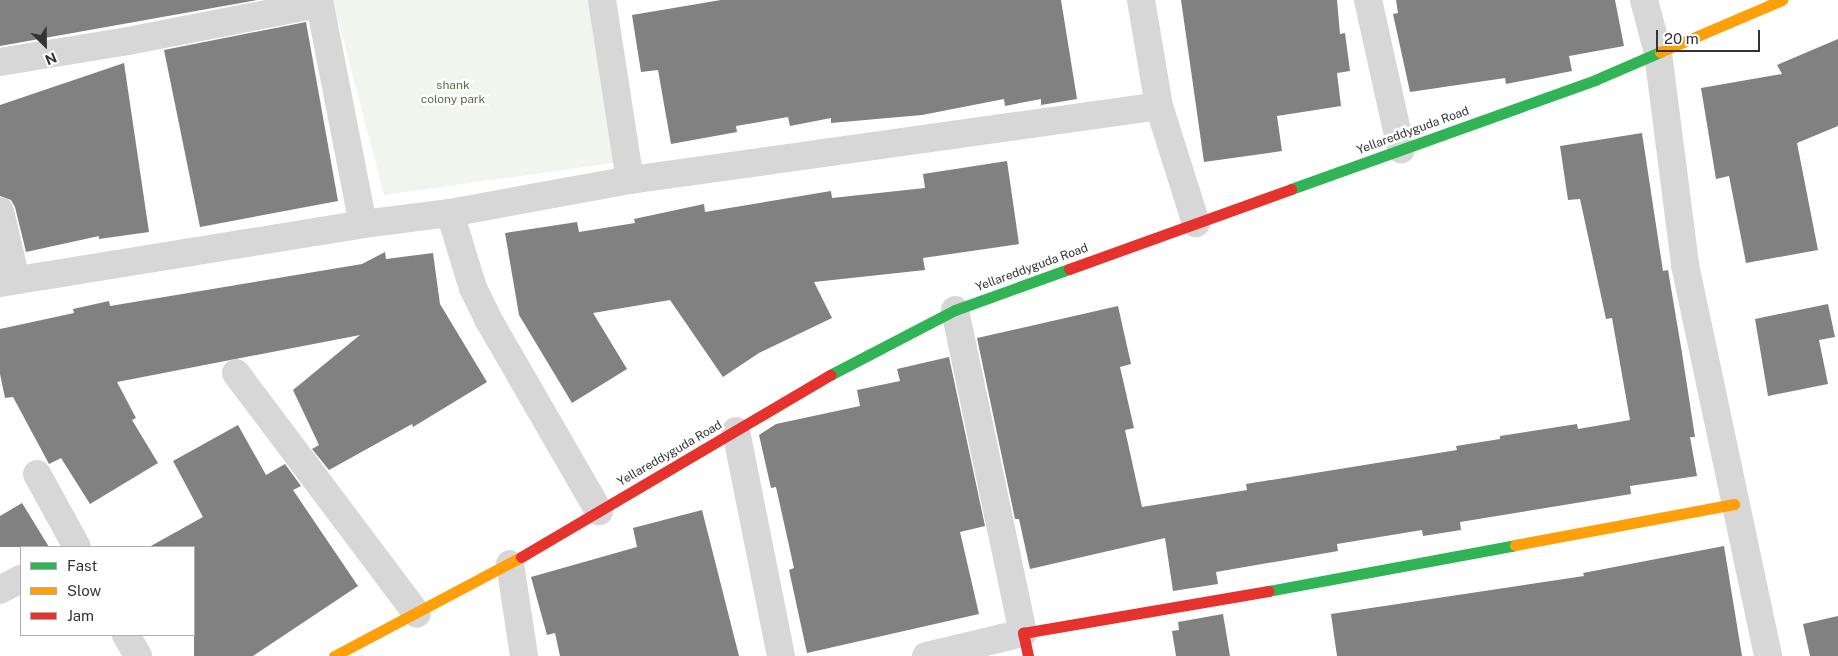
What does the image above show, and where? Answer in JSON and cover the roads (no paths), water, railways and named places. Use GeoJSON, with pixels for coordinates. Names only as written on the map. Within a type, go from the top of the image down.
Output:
{"type":"FeatureCollection","features":[{"type":"Feature","properties":{"kind":"street"},"geometry":{"type":"LineString","coordinates":[[602,0],[630,180]]}},
{"type":"Feature","properties":{"kind":"street"},"geometry":{"type":"LineString","coordinates":[[1141,0],[1159,106],[1196,223]]}},
{"type":"Feature","properties":{"kind":"street"},"geometry":{"type":"LineString","coordinates":[[1368,0],[1401,149]]}},
{"type":"Feature","properties":{"kind":"street"},"geometry":{"type":"LineString","coordinates":[[1644,0],[1658,53],[1685,265],[1734,504],[1768,656]]}},
{"type":"Feature","properties":{"kind":"street","name":"Yellareddyguda Road"},"geometry":{"type":"LineString","coordinates":[[334,656],[510,564],[821,380],[955,310],[1594,80],[1782,0]]}},
{"type":"Feature","properties":{"kind":"street"},"geometry":{"type":"LineString","coordinates":[[0,62],[128,42],[319,2],[363,224]]}},
{"type":"Feature","properties":{"kind":"street"},"geometry":{"type":"LineString","coordinates":[[0,211],[8,281],[363,224],[450,212],[630,180],[1159,106]]}},
{"type":"Feature","properties":{"kind":"street"},"geometry":{"type":"LineString","coordinates":[[450,212],[473,288],[488,320],[599,511]]}},
{"type":"Feature","properties":{"kind":"street"},"geometry":{"type":"LineString","coordinates":[[955,310],[1026,644]]}},
{"type":"Feature","properties":{"kind":"street"},"geometry":{"type":"LineString","coordinates":[[236,373],[417,614]]}},
{"type":"Feature","properties":{"kind":"street"},"geometry":{"type":"LineString","coordinates":[[736,431],[780,656]]}},
{"type":"Feature","properties":{"kind":"street"},"geometry":{"type":"LineString","coordinates":[[37,474],[76,546]]}},
{"type":"Feature","properties":{"kind":"street"},"geometry":{"type":"LineString","coordinates":[[926,656],[1026,644],[1308,584],[1734,504]]}},
{"type":"Feature","properties":{"kind":"street"},"geometry":{"type":"LineString","coordinates":[[510,564],[524,656]]}},
{"type":"Feature","properties":{"kind":"street"},"geometry":{"type":"LineString","coordinates":[[0,590],[20,580]]}},
{"type":"Feature","properties":{"kind":"street"},"geometry":{"type":"LineString","coordinates":[[127,636],[138,656]]}},
{"type":"Feature","properties":{"kind":"park label","name":"shank colony park"},"geometry":{"type":"Point","coordinates":[453,93]}}]}
